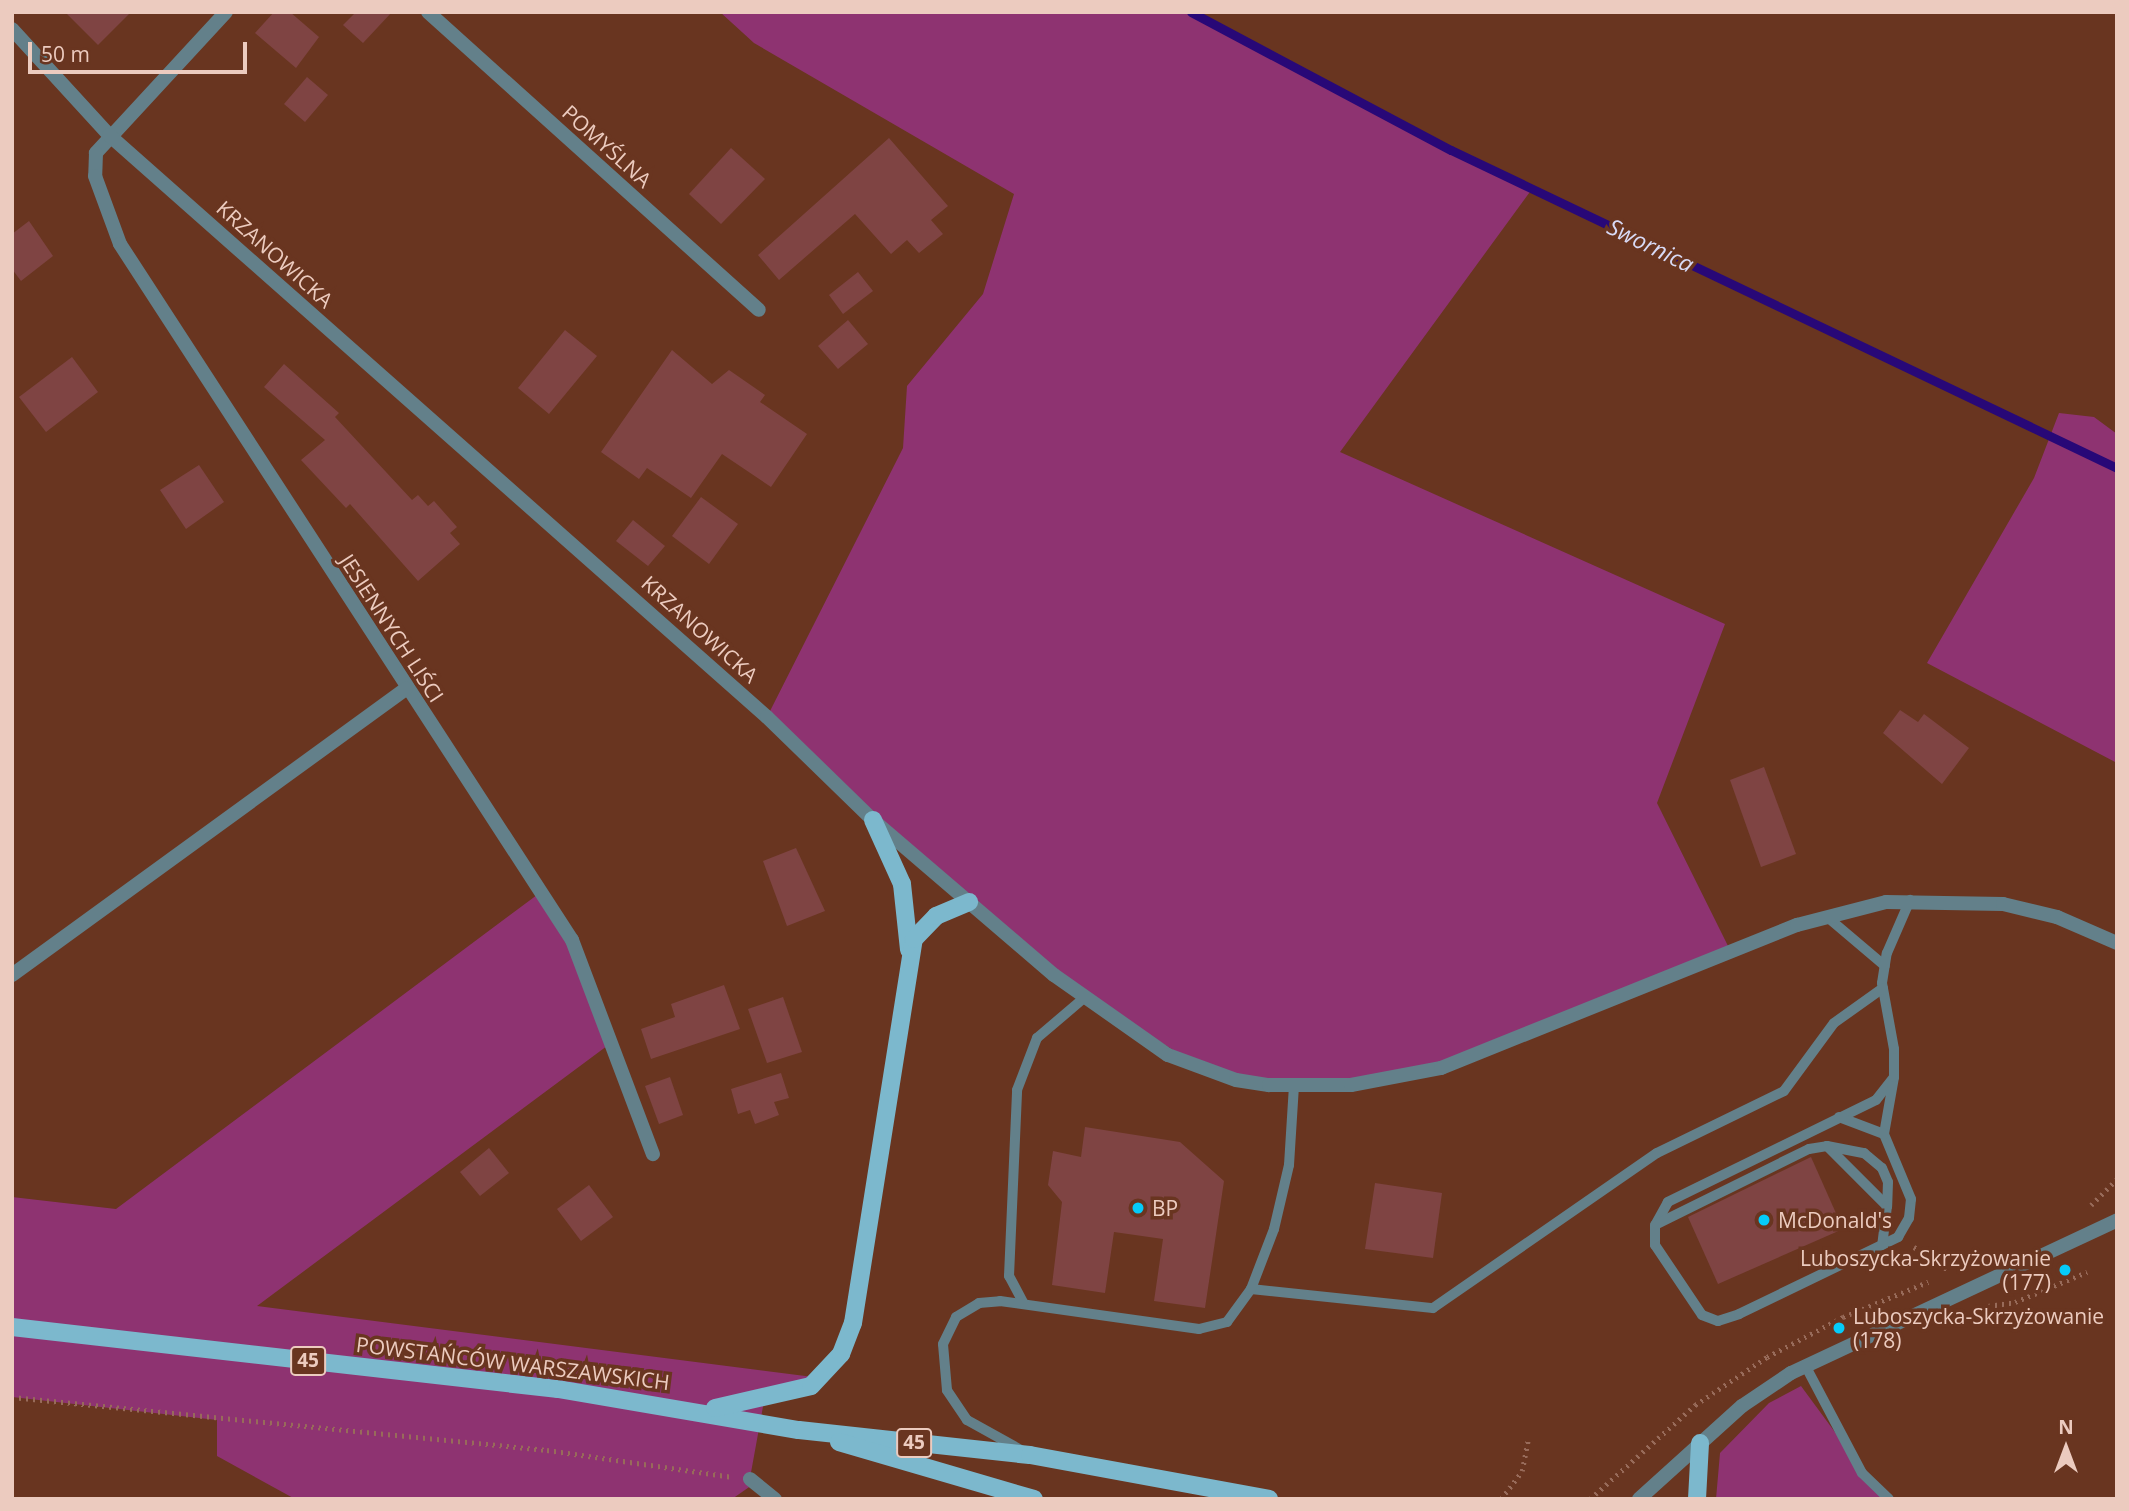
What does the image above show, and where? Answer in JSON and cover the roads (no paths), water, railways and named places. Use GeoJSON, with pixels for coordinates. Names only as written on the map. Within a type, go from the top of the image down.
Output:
{"type":"FeatureCollection","features":[{"type":"Feature","properties":{"kind":"main road"},"geometry":{"type":"LineString","coordinates":[[699,1410],[764,1401],[811,1386],[845,1346],[853,1323],[909,958],[902,884],[873,820]]}},
{"type":"Feature","properties":{"kind":"main road"},"geometry":{"type":"LineString","coordinates":[[909,958],[924,925],[969,902]]}},
{"type":"Feature","properties":{"kind":"main road","name":"POWSTAŃCÓW WARSZAWSKICH"},"geometry":{"type":"LineString","coordinates":[[12,1327],[699,1410],[799,1430],[1034,1499]]}},
{"type":"Feature","properties":{"kind":"main road","name":"POWSTAŃCÓW WARSZAWSKICH"},"geometry":{"type":"LineString","coordinates":[[799,1430],[1030,1455],[1269,1499]]}},
{"type":"Feature","properties":{"kind":"main road"},"geometry":{"type":"LineString","coordinates":[[1697,1499],[1700,1443]]}},
{"type":"Feature","properties":{"kind":"street"},"geometry":{"type":"LineString","coordinates":[[109,135],[226,12]]}},
{"type":"Feature","properties":{"kind":"street","name":"POMYŚLNA"},"geometry":{"type":"LineString","coordinates":[[428,12],[759,310]]}},
{"type":"Feature","properties":{"kind":"street","name":"KRZANOWICKA"},"geometry":{"type":"LineString","coordinates":[[12,29],[109,135],[767,717],[873,820],[1084,998],[1158,1048],[1205,1070],[1294,1086],[1351,1085],[1441,1068],[1826,916],[1910,900],[2003,904],[2057,917],[2117,943]]}},
{"type":"Feature","properties":{"kind":"street","name":"JESIENNYCH LIŚCI"},"geometry":{"type":"LineString","coordinates":[[109,135],[96,153],[95,176],[120,244],[406,689],[572,940],[653,1154]]}},
{"type":"Feature","properties":{"kind":"street"},"geometry":{"type":"LineString","coordinates":[[12,975],[406,689]]}},
{"type":"Feature","properties":{"kind":"street"},"geometry":{"type":"LineString","coordinates":[[1639,1499],[1750,1400],[1805,1365],[2117,1220]]}},
{"type":"Feature","properties":{"kind":"street"},"geometry":{"type":"LineString","coordinates":[[750,1479],[775,1499]]}},
{"type":"Feature","properties":{"kind":"lane"},"geometry":{"type":"LineString","coordinates":[[1894,1077],[1876,1100],[1668,1202],[1655,1225],[1655,1245],[1702,1315],[1717,1321],[1882,1245],[1898,1237],[1909,1218],[1911,1199],[1884,1134],[1894,1077],[1883,988],[1885,966],[1910,900]]}},
{"type":"Feature","properties":{"kind":"lane"},"geometry":{"type":"LineString","coordinates":[[1826,916],[1885,966]]}},
{"type":"Feature","properties":{"kind":"lane"},"geometry":{"type":"LineString","coordinates":[[1251,1289],[1433,1308],[1657,1153],[1784,1090],[1834,1023],[1883,988]]}},
{"type":"Feature","properties":{"kind":"lane"},"geometry":{"type":"LineString","coordinates":[[1024,1304],[1009,1276],[1017,1090],[1037,1038],[1084,998]]}},
{"type":"Feature","properties":{"kind":"lane"},"geometry":{"type":"LineString","coordinates":[[1030,1455],[982,1431],[956,1408],[942,1356],[947,1331],[968,1308],[1000,1301],[1215,1328],[1239,1309],[1251,1289],[1284,1192],[1294,1086]]}},
{"type":"Feature","properties":{"kind":"lane"},"geometry":{"type":"LineString","coordinates":[[1839,1117],[1884,1134]]}},
{"type":"Feature","properties":{"kind":"lane"},"geometry":{"type":"LineString","coordinates":[[1655,1225],[1796,1155],[1827,1146],[1864,1153],[1882,1168],[1888,1182],[1882,1245]]}},
{"type":"Feature","properties":{"kind":"lane"},"geometry":{"type":"LineString","coordinates":[[1827,1146],[1887,1206]]}},
{"type":"Feature","properties":{"kind":"lane"},"geometry":{"type":"LineString","coordinates":[[1805,1365],[1862,1473],[1889,1499]]}},
{"type":"Feature","properties":{"kind":"waterway","name":"Swornica"},"geometry":{"type":"LineString","coordinates":[[1191,12],[1451,150],[2117,468]]}},
{"type":"Feature","properties":{"kind":"place","name":"BP"},"geometry":{"type":"Point","coordinates":[1138,1208]}},
{"type":"Feature","properties":{"kind":"place","name":"McDonald's"},"geometry":{"type":"Point","coordinates":[1764,1220]}},
{"type":"Feature","properties":{"kind":"place","name":"Luboszycka-Skrzyżowanie (177)"},"geometry":{"type":"Point","coordinates":[2065,1270]}},
{"type":"Feature","properties":{"kind":"place","name":"Luboszycka-Skrzyżowanie (178)"},"geometry":{"type":"Point","coordinates":[1839,1328]}}]}
